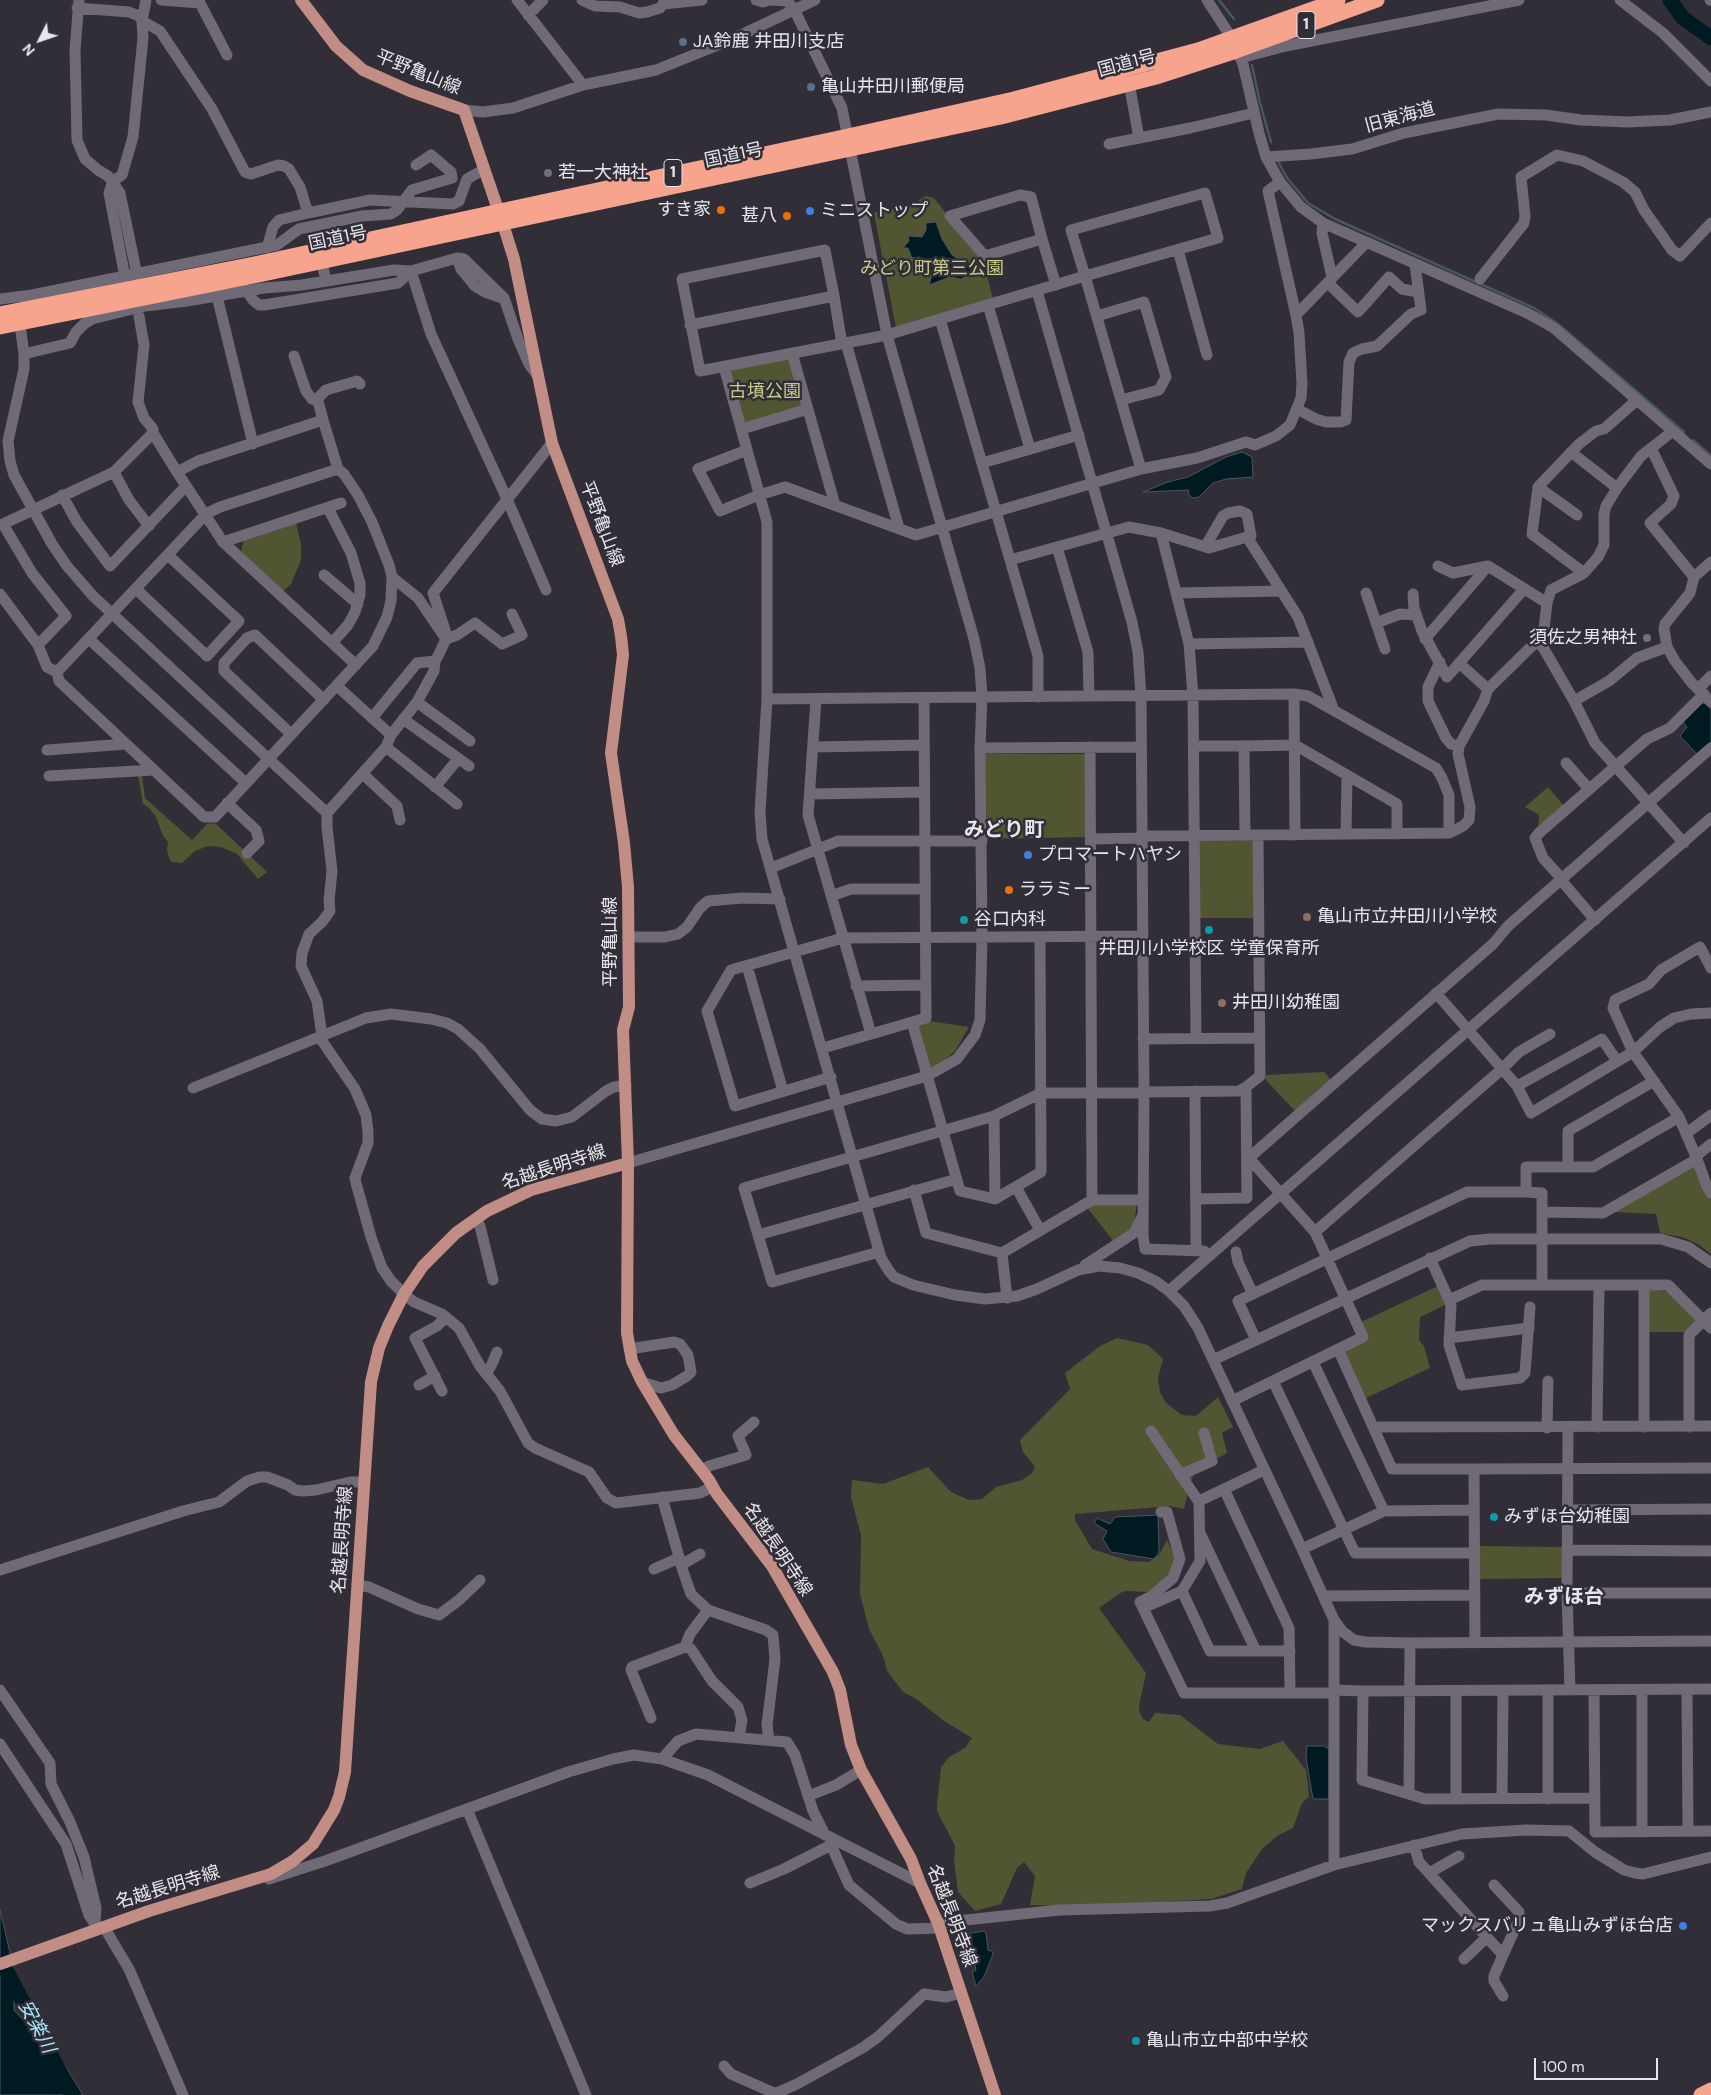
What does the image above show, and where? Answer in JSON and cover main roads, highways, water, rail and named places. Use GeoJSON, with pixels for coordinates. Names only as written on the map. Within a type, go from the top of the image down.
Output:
{"type":"FeatureCollection","features":[{"type":"Feature","properties":{"kind":"highway","name":"国道1号"},"geometry":{"type":"LineString","coordinates":[[850,144],[1014,98],[1135,68],[1198,50],[1235,49],[1338,0]]}},
{"type":"Feature","properties":{"kind":"highway","name":"国道1号"},"geometry":{"type":"LineString","coordinates":[[0,327],[19,317],[254,264],[501,217],[850,144],[1001,117],[1156,77],[1377,0]]}},
{"type":"Feature","properties":{"kind":"highway","name":"国道1号"},"geometry":{"type":"LineString","coordinates":[[0,314],[19,317]]}},
{"type":"Feature","properties":{"kind":"highway"},"geometry":{"type":"LineString","coordinates":[[1701,2095],[1711,2090]]}},
{"type":"Feature","properties":{"kind":"main road","name":"平野亀山線"},"geometry":{"type":"LineString","coordinates":[[301,0],[336,46],[364,70],[410,91],[464,110],[514,259],[552,443],[618,618],[622,656],[611,753],[624,843],[628,887],[629,1007],[623,1030],[628,1162]]}},
{"type":"Feature","properties":{"kind":"main road","name":"名越長明寺線"},"geometry":{"type":"LineString","coordinates":[[0,1964],[97,1927],[280,1870],[302,1855],[313,1844],[334,1810],[343,1784],[373,1374],[379,1348],[388,1326],[404,1294],[428,1261],[446,1242],[475,1219],[500,1204],[531,1190],[628,1162],[627,1333],[632,1361],[642,1382],[674,1436],[772,1566],[833,1672],[840,1690],[851,1745],[861,1770],[911,1859],[938,1926],[995,2095]]}},
{"type":"Feature","properties":{"kind":"water"},"geometry":{"type":"Polygon","coordinates":[[[936,222],[942,239],[952,255],[958,259],[965,259],[971,272],[964,271],[967,276],[961,279],[950,277],[929,285],[933,272],[927,269],[920,257],[912,258],[908,248],[903,248],[909,241],[908,233],[909,236],[922,237],[926,230],[926,223],[936,222]]]}},
{"type":"Feature","properties":{"kind":"water"},"geometry":{"type":"Polygon","coordinates":[[[1242,452],[1252,457],[1253,477],[1226,479],[1213,483],[1199,497],[1193,498],[1188,494],[1189,490],[1143,492],[1168,482],[1188,477],[1226,457],[1242,452]]]}},
{"type":"Feature","properties":{"kind":"water"},"geometry":{"type":"Polygon","coordinates":[[[1701,703],[1706,703],[1711,710],[1711,742],[1697,754],[1680,736],[1687,727],[1683,722],[1701,703]]]}},
{"type":"Feature","properties":{"kind":"water"},"geometry":{"type":"Polygon","coordinates":[[[1158,1515],[1159,1552],[1154,1559],[1111,1552],[1103,1539],[1107,1531],[1094,1523],[1097,1518],[1110,1524],[1115,1517],[1158,1515]]]}},
{"type":"Feature","properties":{"kind":"water"},"geometry":{"type":"Polygon","coordinates":[[[1307,1746],[1324,1746],[1329,1749],[1329,1799],[1313,1799],[1306,1758],[1307,1746]]]}},
{"type":"Feature","properties":{"kind":"water"},"geometry":{"type":"Polygon","coordinates":[[[0,1910],[14,1970],[14,2010],[64,2064],[83,2095],[0,2095],[0,1910]]]}},
{"type":"Feature","properties":{"kind":"water"},"geometry":{"type":"Polygon","coordinates":[[[984,1931],[986,1933],[988,1950],[992,1951],[993,1954],[984,1977],[976,1986],[972,1972],[976,1970],[975,1965],[970,1967],[958,1938],[959,1935],[984,1931]]]}},
{"type":"Feature","properties":{"kind":"waterway"},"geometry":{"type":"LineString","coordinates":[[1219,0],[1234,19]]}},
{"type":"Feature","properties":{"kind":"waterway"},"geometry":{"type":"LineString","coordinates":[[1670,0],[1683,18],[1711,38]]}},
{"type":"Feature","properties":{"kind":"waterway"},"geometry":{"type":"LineString","coordinates":[[1252,65],[1271,142]]}},
{"type":"Feature","properties":{"kind":"waterway"},"geometry":{"type":"LineString","coordinates":[[1279,163],[1287,178],[1308,203],[1335,219],[1534,308],[1558,324],[1684,432]]}},
{"type":"Feature","properties":{"kind":"waterway"},"geometry":{"type":"LineString","coordinates":[[1693,440],[1711,456]]}},
{"type":"Feature","properties":{"kind":"waterway","name":"安楽川"},"geometry":{"type":"LineString","coordinates":[[4,1966],[72,2095]]}},
{"type":"Feature","properties":{"kind":"place","name":"JA鈴鹿 井田川支店"},"geometry":{"type":"Point","coordinates":[683,42]}},
{"type":"Feature","properties":{"kind":"place","name":"亀山井田川郵便局"},"geometry":{"type":"Point","coordinates":[811,87]}},
{"type":"Feature","properties":{"kind":"place","name":"若一大神社"},"geometry":{"type":"Point","coordinates":[548,173]}},
{"type":"Feature","properties":{"kind":"place","name":"すき家"},"geometry":{"type":"Point","coordinates":[721,210]}},
{"type":"Feature","properties":{"kind":"place","name":"ミニストップ"},"geometry":{"type":"Point","coordinates":[810,211]}},
{"type":"Feature","properties":{"kind":"place","name":"甚八"},"geometry":{"type":"Point","coordinates":[787,216]}},
{"type":"Feature","properties":{"kind":"place","name":"須佐之男神社"},"geometry":{"type":"Point","coordinates":[1647,638]}},
{"type":"Feature","properties":{"kind":"place","name":"プロマートハヤシ"},"geometry":{"type":"Point","coordinates":[1028,855]}},
{"type":"Feature","properties":{"kind":"place","name":"ララミー"},"geometry":{"type":"Point","coordinates":[1009,890]}},
{"type":"Feature","properties":{"kind":"place","name":"亀山市立井田川小学校"},"geometry":{"type":"Point","coordinates":[1307,917]}},
{"type":"Feature","properties":{"kind":"place","name":"谷口内科"},"geometry":{"type":"Point","coordinates":[964,920]}},
{"type":"Feature","properties":{"kind":"place","name":"井田川小学校区 学童保育所"},"geometry":{"type":"Point","coordinates":[1209,930]}},
{"type":"Feature","properties":{"kind":"place","name":"井田川幼稚園"},"geometry":{"type":"Point","coordinates":[1222,1003]}},
{"type":"Feature","properties":{"kind":"place","name":"みずほ台幼稚園"},"geometry":{"type":"Point","coordinates":[1494,1517]}},
{"type":"Feature","properties":{"kind":"place","name":"マックスバリュ亀山みずほ台店"},"geometry":{"type":"Point","coordinates":[1683,1926]}},
{"type":"Feature","properties":{"kind":"place","name":"亀山市立中部中学校"},"geometry":{"type":"Point","coordinates":[1136,2041]}},
{"type":"Feature","properties":{"kind":"district","name":"みどり町"},"geometry":{"type":"Point","coordinates":[1004,831]}},
{"type":"Feature","properties":{"kind":"district","name":"みずほ台"},"geometry":{"type":"Point","coordinates":[1564,1598]}},
{"type":"Feature","properties":{"kind":"park label","name":"みどり町第三公園"},"geometry":{"type":"Point","coordinates":[932,269]}},
{"type":"Feature","properties":{"kind":"park label","name":"古墳公園"},"geometry":{"type":"Point","coordinates":[765,392]}}]}
